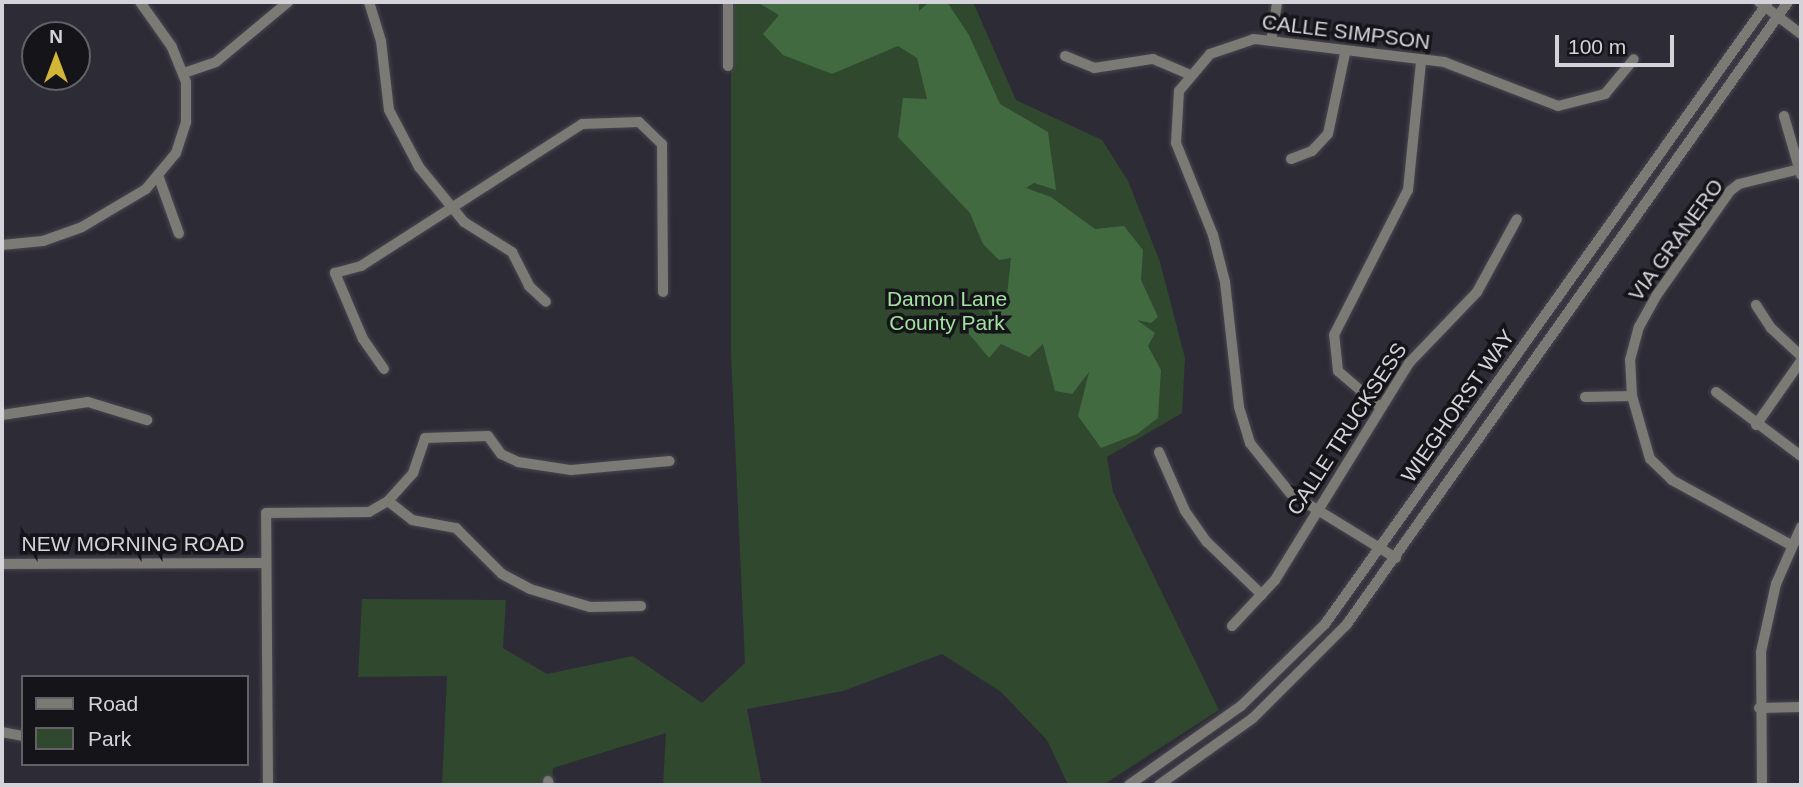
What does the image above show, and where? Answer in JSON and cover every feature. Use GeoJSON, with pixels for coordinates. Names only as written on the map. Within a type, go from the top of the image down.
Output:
{"type":"FeatureCollection","features":[{"type":"Feature","properties":{"kind":"street"},"geometry":{"type":"LineString","coordinates":[[2,245],[36,243],[71,232],[159,178],[184,133],[188,100],[184,73],[140,2]]}},
{"type":"Feature","properties":{"kind":"street"},"geometry":{"type":"LineString","coordinates":[[184,73],[216,62],[288,2]]}},
{"type":"Feature","properties":{"kind":"street"},"geometry":{"type":"LineString","coordinates":[[369,2],[381,41],[389,110],[419,167],[452,209],[478,234],[512,252],[529,286],[546,302]]}},
{"type":"Feature","properties":{"kind":"street"},"geometry":{"type":"LineString","coordinates":[[727,66],[728,2]]}},
{"type":"Feature","properties":{"kind":"street"},"geometry":{"type":"LineString","coordinates":[[1271,41],[1277,2]]}},
{"type":"Feature","properties":{"kind":"street","name":"WIEGHORST WAY"},"geometry":{"type":"LineString","coordinates":[[1158,785],[1253,718],[1303,672],[1396,558],[1788,2]]}},
{"type":"Feature","properties":{"kind":"street"},"geometry":{"type":"LineString","coordinates":[[1764,3],[1801,34]]}},
{"type":"Feature","properties":{"kind":"street","name":"WIEGHORST WAY"},"geometry":{"type":"LineString","coordinates":[[1129,785],[1241,706],[1283,668],[1332,615],[1764,3]]}},
{"type":"Feature","properties":{"kind":"street","name":"CALLE SIMPSON"},"geometry":{"type":"LineString","coordinates":[[1189,74],[1227,46],[1271,41],[1345,53],[1459,66],[1540,102],[1566,106],[1605,94],[1634,59]]}},
{"type":"Feature","properties":{"kind":"street"},"geometry":{"type":"LineString","coordinates":[[1291,159],[1312,151],[1328,134],[1345,53]]}},
{"type":"Feature","properties":{"kind":"street"},"geometry":{"type":"LineString","coordinates":[[1065,56],[1088,68],[1153,59],[1189,74],[1176,99],[1174,134],[1225,282],[1243,424],[1274,478],[1318,510],[1396,558]]}},
{"type":"Feature","properties":{"kind":"street"},"geometry":{"type":"LineString","coordinates":[[1380,407],[1338,371],[1334,335],[1408,191],[1421,61]]}},
{"type":"Feature","properties":{"kind":"street"},"geometry":{"type":"LineString","coordinates":[[1784,116],[1800,172]]}},
{"type":"Feature","properties":{"kind":"street"},"geometry":{"type":"LineString","coordinates":[[384,369],[363,339],[335,273],[361,266],[582,124],[647,125],[660,138],[665,155],[663,292]]}},
{"type":"Feature","properties":{"kind":"street","name":"VIA GRANERO"},"geometry":{"type":"LineString","coordinates":[[1791,545],[1661,472],[1650,459],[1632,396],[1630,360],[1639,327],[1730,191],[1739,184],[1800,172]]}},
{"type":"Feature","properties":{"kind":"street"},"geometry":{"type":"LineString","coordinates":[[159,178],[179,234]]}},
{"type":"Feature","properties":{"kind":"street","name":"CALLE TRUCKSESS"},"geometry":{"type":"LineString","coordinates":[[1232,626],[1262,595],[1318,510],[1380,407],[1428,341],[1477,292],[1517,219]]}},
{"type":"Feature","properties":{"kind":"street"},"geometry":{"type":"LineString","coordinates":[[1756,305],[1771,328],[1801,358],[1756,425]]}},
{"type":"Feature","properties":{"kind":"street"},"geometry":{"type":"LineString","coordinates":[[1716,392],[1756,425],[1801,456]]}},
{"type":"Feature","properties":{"kind":"street"},"geometry":{"type":"LineString","coordinates":[[1585,397],[1632,396]]}},
{"type":"Feature","properties":{"kind":"street"},"geometry":{"type":"LineString","coordinates":[[2,415],[88,402],[147,420]]}},
{"type":"Feature","properties":{"kind":"street"},"geometry":{"type":"LineString","coordinates":[[268,785],[266,513],[369,512],[388,501],[413,473],[425,438],[488,436],[501,454],[518,462],[571,470],[670,461]]}},
{"type":"Feature","properties":{"kind":"street"},"geometry":{"type":"LineString","coordinates":[[1159,452],[1185,511],[1207,542],[1262,595]]}},
{"type":"Feature","properties":{"kind":"street"},"geometry":{"type":"LineString","coordinates":[[388,501],[412,520],[461,531],[502,574],[522,585],[590,607],[641,606]]}},
{"type":"Feature","properties":{"kind":"street"},"geometry":{"type":"LineString","coordinates":[[1762,785],[1759,708],[1768,611],[1791,545],[1801,527]]}},
{"type":"Feature","properties":{"kind":"street","name":"NEW MORNING ROAD"},"geometry":{"type":"LineString","coordinates":[[2,564],[265,563]]}},
{"type":"Feature","properties":{"kind":"street"},"geometry":{"type":"LineString","coordinates":[[1759,708],[1801,707]]}},
{"type":"Feature","properties":{"kind":"street"},"geometry":{"type":"LineString","coordinates":[[2,732],[21,736]]}},
{"type":"Feature","properties":{"kind":"green space","name":"Damon Lane County Park"},"geometry":{"type":"Polygon","coordinates":[[[731,2],[973,2],[1016,100],[1102,140],[1128,181],[1160,262],[1185,358],[1182,413],[1107,457],[1113,492],[1219,710],[1103,785],[1068,785],[1047,740],[1001,692],[942,654],[843,691],[747,709],[762,785],[663,785],[666,733],[553,768],[552,785],[442,785],[447,676],[358,677],[362,599],[506,600],[503,648],[547,674],[633,656],[702,703],[745,663],[731,354],[731,2]]]}},
{"type":"Feature","properties":{"kind":"green space"},"geometry":{"type":"Polygon","coordinates":[[[757,2],[919,2],[919,11],[929,2],[947,2],[969,35],[1000,104],[1048,132],[1056,190],[1034,183],[1026,188],[1051,197],[1095,229],[1124,226],[1143,250],[1141,280],[1158,317],[1151,323],[1137,320],[1155,333],[1148,346],[1161,370],[1158,418],[1137,434],[1101,448],[1078,416],[1089,372],[1072,394],[1055,391],[1043,344],[1029,357],[1001,344],[989,358],[965,329],[979,315],[992,320],[982,295],[998,301],[1007,294],[1011,258],[999,260],[983,244],[970,213],[898,137],[903,98],[927,99],[917,58],[898,46],[832,74],[783,55],[763,34],[779,15],[757,2]]]}}]}
